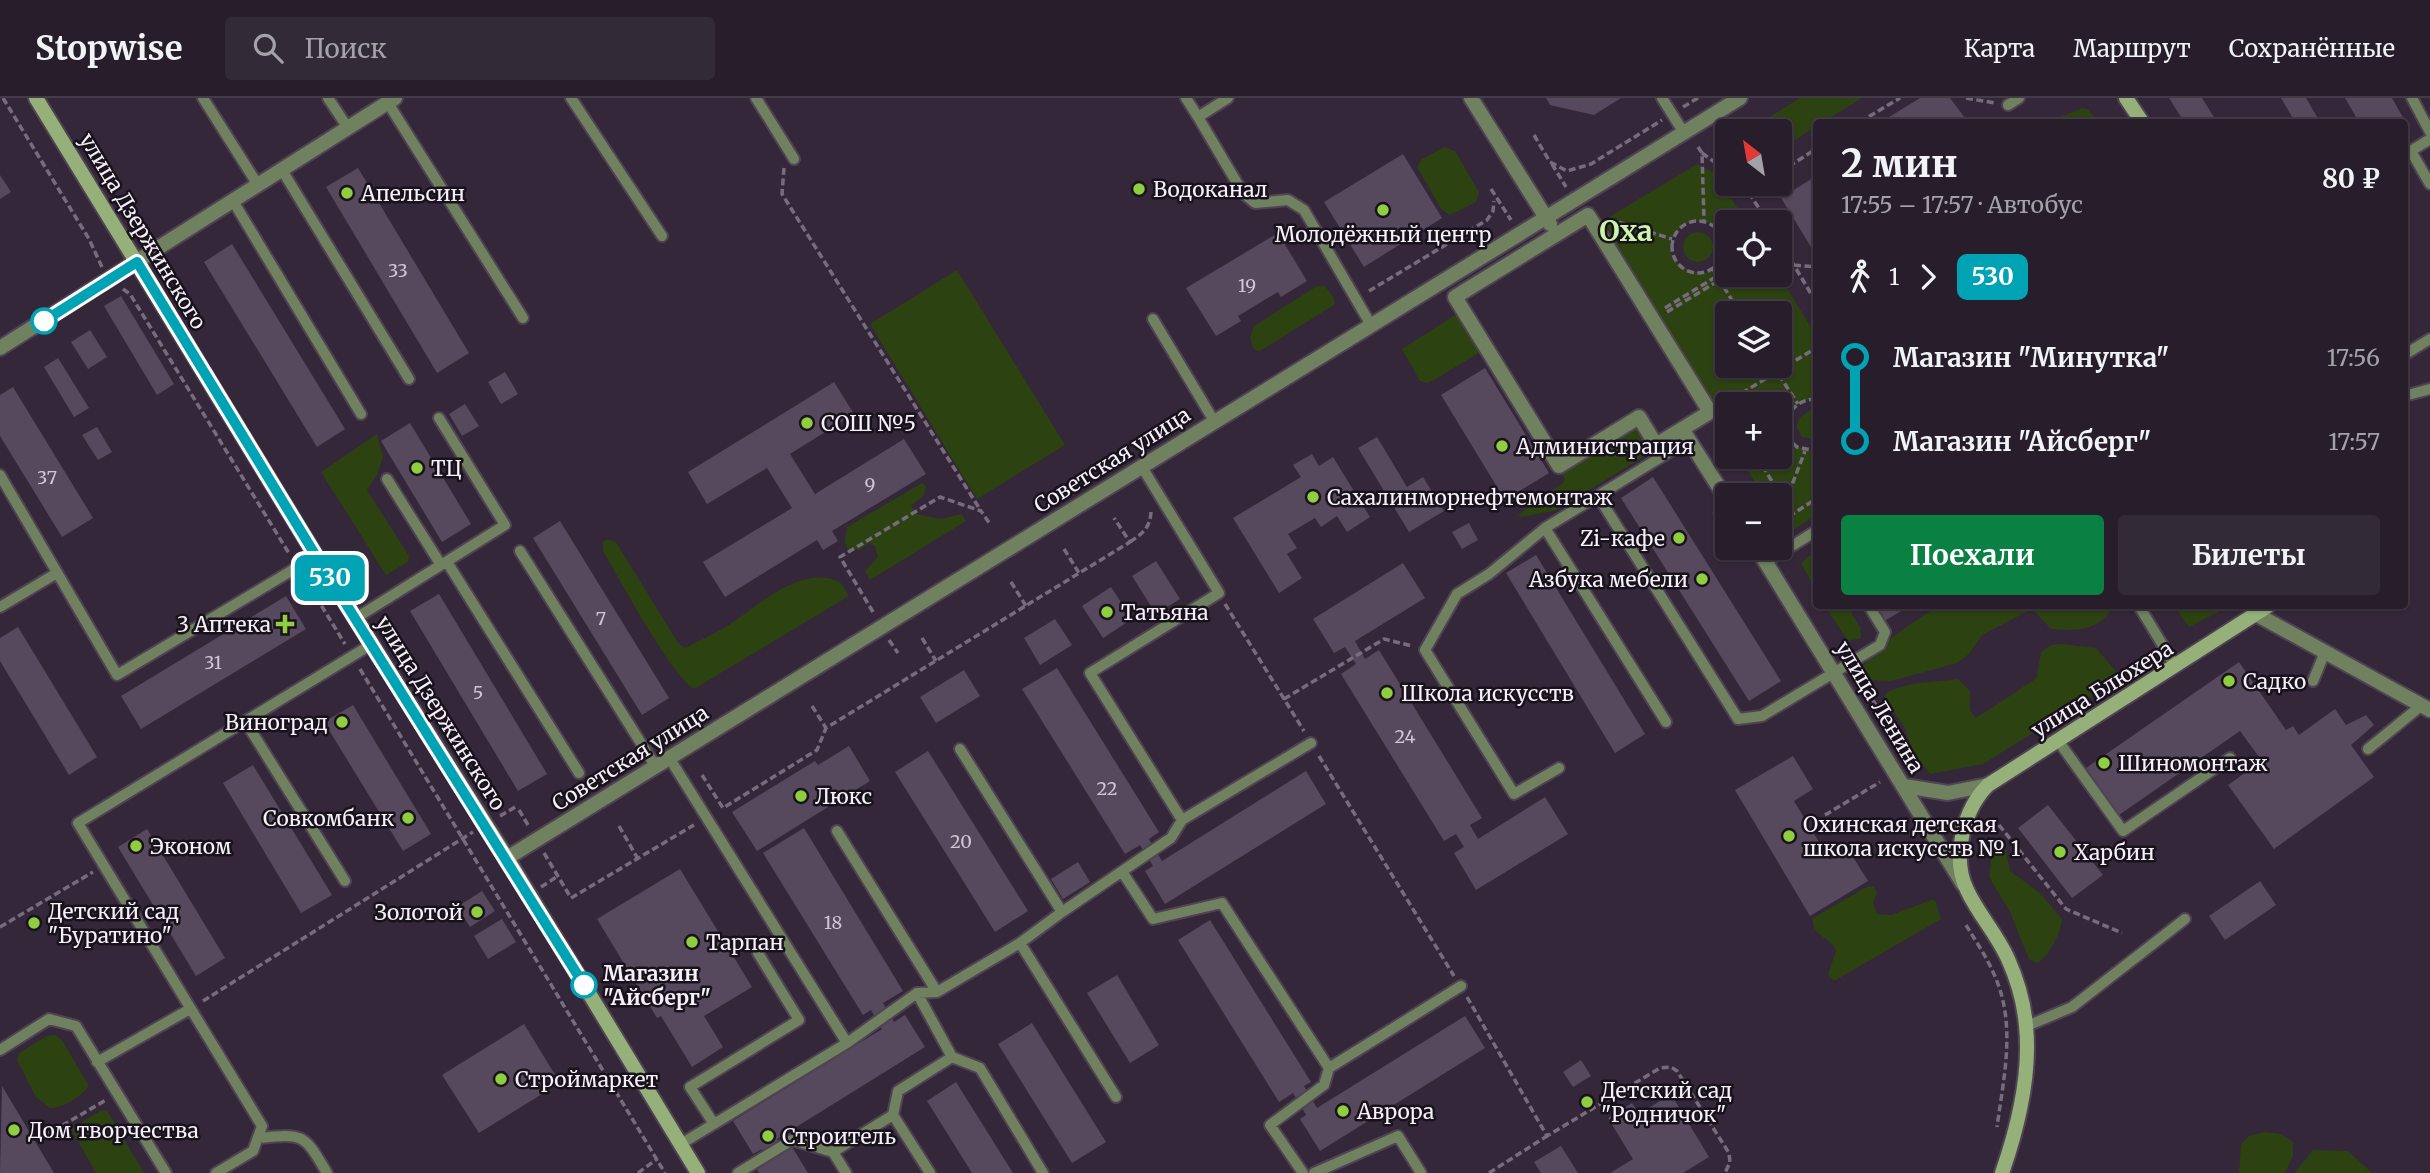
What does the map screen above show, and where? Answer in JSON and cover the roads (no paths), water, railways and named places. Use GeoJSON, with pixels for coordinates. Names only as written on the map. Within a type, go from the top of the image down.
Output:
{"type":"FeatureCollection","features":[{"type":"Feature","properties":{"kind":"street","name":"улица Дзержинского"},"geometry":{"type":"LineString","coordinates":[[36,98],[316,556],[508,858],[698,1173]]}},
{"type":"Feature","properties":{"kind":"street"},"geometry":{"type":"LineString","coordinates":[[1471,98],[1556,234]]}},
{"type":"Feature","properties":{"kind":"street","name":"Советская улица"},"geometry":{"type":"LineString","coordinates":[[508,858],[1740,98]]}},
{"type":"Feature","properties":{"kind":"street"},"geometry":{"type":"LineString","coordinates":[[2126,98],[2140,119]]}},
{"type":"Feature","properties":{"kind":"street"},"geometry":{"type":"LineString","coordinates":[[0,348],[392,100]]}},
{"type":"Feature","properties":{"kind":"street"},"geometry":{"type":"LineString","coordinates":[[1588,215],[1710,412],[1686,435],[1657,445],[1639,417],[1559,466],[1455,297],[1556,234],[1588,215]]}},
{"type":"Feature","properties":{"kind":"street"},"geometry":{"type":"LineString","coordinates":[[1686,435],[1716,483]]}},
{"type":"Feature","properties":{"kind":"street","name":"улица Ленина"},"geometry":{"type":"LineString","coordinates":[[1766,562],[1966,888]]}},
{"type":"Feature","properties":{"kind":"street"},"geometry":{"type":"LineString","coordinates":[[2262,610],[2325,652],[2426,708]]}},
{"type":"Feature","properties":{"kind":"street","name":"улица Блюхера"},"geometry":{"type":"LineString","coordinates":[[1966,888],[1962,850],[1968,815],[1977,797],[1989,785],[2262,610]]}},
{"type":"Feature","properties":{"kind":"street"},"geometry":{"type":"LineString","coordinates":[[1904,786],[1948,793],[1989,785]]}},
{"type":"Feature","properties":{"kind":"street"},"geometry":{"type":"LineString","coordinates":[[1966,888],[2007,957],[2019,988],[2026,1027],[2024,1081],[2018,1119],[2002,1173]]}},
{"type":"Feature","properties":{"kind":"lane"},"geometry":{"type":"LineString","coordinates":[[203,98],[258,185]]}},
{"type":"Feature","properties":{"kind":"lane"},"geometry":{"type":"LineString","coordinates":[[328,98],[348,128]]}},
{"type":"Feature","properties":{"kind":"lane"},"geometry":{"type":"LineString","coordinates":[[571,98],[662,236]]}},
{"type":"Feature","properties":{"kind":"lane"},"geometry":{"type":"LineString","coordinates":[[756,98],[794,159]]}},
{"type":"Feature","properties":{"kind":"lane"},"geometry":{"type":"LineString","coordinates":[[1186,98],[1249,200],[1262,203],[1288,200],[1304,211],[1371,325]]}},
{"type":"Feature","properties":{"kind":"lane"},"geometry":{"type":"LineString","coordinates":[[1198,117],[1228,98]]}},
{"type":"Feature","properties":{"kind":"lane"},"geometry":{"type":"LineString","coordinates":[[1662,98],[1685,133]]}},
{"type":"Feature","properties":{"kind":"lane"},"geometry":{"type":"LineString","coordinates":[[2008,105],[2019,98]]}},
{"type":"Feature","properties":{"kind":"lane"},"geometry":{"type":"LineString","coordinates":[[2412,98],[2430,132]]}},
{"type":"Feature","properties":{"kind":"lane"},"geometry":{"type":"LineString","coordinates":[[392,100],[523,318]]}},
{"type":"Feature","properties":{"kind":"lane"},"geometry":{"type":"LineString","coordinates":[[2430,139],[2411,150],[2430,184]]}},
{"type":"Feature","properties":{"kind":"lane"},"geometry":{"type":"LineString","coordinates":[[282,170],[409,379]]}},
{"type":"Feature","properties":{"kind":"lane"},"geometry":{"type":"LineString","coordinates":[[233,201],[361,414]]}},
{"type":"Feature","properties":{"kind":"lane"},"geometry":{"type":"LineString","coordinates":[[1153,319],[1214,421]]}},
{"type":"Feature","properties":{"kind":"lane"},"geometry":{"type":"LineString","coordinates":[[2408,353],[2430,339]]}},
{"type":"Feature","properties":{"kind":"lane"},"geometry":{"type":"LineString","coordinates":[[2408,395],[2430,389]]}},
{"type":"Feature","properties":{"kind":"lane"},"geometry":{"type":"LineString","coordinates":[[356,618],[505,525],[439,418]]}},
{"type":"Feature","properties":{"kind":"lane"},"geometry":{"type":"LineString","coordinates":[[1559,768],[1514,794],[1425,650],[1457,594],[1489,575],[1545,528],[1598,496],[1686,435]]}},
{"type":"Feature","properties":{"kind":"lane"},"geometry":{"type":"LineString","coordinates":[[1142,467],[1219,593],[1090,673],[1182,820]]}},
{"type":"Feature","properties":{"kind":"lane"},"geometry":{"type":"LineString","coordinates":[[0,475],[117,675],[316,556]]}},
{"type":"Feature","properties":{"kind":"lane"},"geometry":{"type":"LineString","coordinates":[[387,479],[579,773]]}},
{"type":"Feature","properties":{"kind":"lane"},"geometry":{"type":"LineString","coordinates":[[1598,496],[1738,719],[1762,716],[1880,645],[1885,632],[1870,609]]}},
{"type":"Feature","properties":{"kind":"lane"},"geometry":{"type":"LineString","coordinates":[[1545,528],[1666,722]]}},
{"type":"Feature","properties":{"kind":"lane"},"geometry":{"type":"LineString","coordinates":[[1766,562],[1813,533]]}},
{"type":"Feature","properties":{"kind":"lane"},"geometry":{"type":"LineString","coordinates":[[520,551],[656,767]]}},
{"type":"Feature","properties":{"kind":"lane"},"geometry":{"type":"LineString","coordinates":[[0,607],[57,573]]}},
{"type":"Feature","properties":{"kind":"lane"},"geometry":{"type":"LineString","coordinates":[[2141,609],[2176,667]]}},
{"type":"Feature","properties":{"kind":"lane"},"geometry":{"type":"LineString","coordinates":[[216,1173],[253,1151],[262,1126],[78,823],[372,644]]}},
{"type":"Feature","properties":{"kind":"lane"},"geometry":{"type":"LineString","coordinates":[[2313,681],[2325,652]]}},
{"type":"Feature","properties":{"kind":"lane"},"geometry":{"type":"LineString","coordinates":[[2368,749],[2426,708]]}},
{"type":"Feature","properties":{"kind":"lane"},"geometry":{"type":"LineString","coordinates":[[244,722],[345,881]]}},
{"type":"Feature","properties":{"kind":"lane"},"geometry":{"type":"LineString","coordinates":[[2059,742],[2123,831],[2230,758]]}},
{"type":"Feature","properties":{"kind":"lane"},"geometry":{"type":"LineString","coordinates":[[681,1144],[847,1043],[917,993],[937,992],[1020,943],[1171,838],[1182,820],[1311,743]]}},
{"type":"Feature","properties":{"kind":"lane"},"geometry":{"type":"LineString","coordinates":[[960,749],[1062,912]]}},
{"type":"Feature","properties":{"kind":"lane"},"geometry":{"type":"LineString","coordinates":[[670,759],[847,1043]]}},
{"type":"Feature","properties":{"kind":"lane"},"geometry":{"type":"LineString","coordinates":[[837,831],[937,992]]}},
{"type":"Feature","properties":{"kind":"lane"},"geometry":{"type":"LineString","coordinates":[[1124,873],[1153,919],[1222,903],[1329,1068]]}},
{"type":"Feature","properties":{"kind":"lane"},"geometry":{"type":"LineString","coordinates":[[2026,1027],[2072,1007],[2185,919]]}},
{"type":"Feature","properties":{"kind":"lane"},"geometry":{"type":"LineString","coordinates":[[1020,943],[1116,1097]]}},
{"type":"Feature","properties":{"kind":"lane"},"geometry":{"type":"LineString","coordinates":[[714,1124],[690,1087],[799,1020],[758,953]]}},
{"type":"Feature","properties":{"kind":"lane"},"geometry":{"type":"LineString","coordinates":[[1303,1173],[1270,1125],[1324,1085],[1329,1068],[1461,986]]}},
{"type":"Feature","properties":{"kind":"lane"},"geometry":{"type":"LineString","coordinates":[[917,993],[952,1057],[981,1068],[1043,1173]]}},
{"type":"Feature","properties":{"kind":"lane"},"geometry":{"type":"LineString","coordinates":[[97,1062],[190,1009]]}},
{"type":"Feature","properties":{"kind":"lane"},"geometry":{"type":"LineString","coordinates":[[0,1050],[49,1019],[76,1026],[166,1173]]}},
{"type":"Feature","properties":{"kind":"lane"},"geometry":{"type":"LineString","coordinates":[[930,1173],[893,1115],[898,1091],[952,1057]]}},
{"type":"Feature","properties":{"kind":"lane"},"geometry":{"type":"LineString","coordinates":[[833,1152],[893,1115]]}},
{"type":"Feature","properties":{"kind":"lane"},"geometry":{"type":"LineString","coordinates":[[258,1138],[293,1134],[310,1144],[327,1173]]}},
{"type":"Feature","properties":{"kind":"lane"},"geometry":{"type":"LineString","coordinates":[[1314,1173],[1398,1136],[1421,1173]]}},
{"type":"Feature","properties":{"kind":"lane"},"geometry":{"type":"LineString","coordinates":[[738,1173],[792,1140],[833,1152],[846,1173]]}},
{"type":"Feature","properties":{"kind":"place","name":"Водоканал"},"geometry":{"type":"Point","coordinates":[1139,189]}},
{"type":"Feature","properties":{"kind":"place","name":"Апельсин"},"geometry":{"type":"Point","coordinates":[347,193]}},
{"type":"Feature","properties":{"kind":"place","name":"Молодёжный центр"},"geometry":{"type":"Point","coordinates":[1383,210]}},
{"type":"Feature","properties":{"kind":"place","name":"СОШ №5"},"geometry":{"type":"Point","coordinates":[807,423]}},
{"type":"Feature","properties":{"kind":"place","name":"Администрация"},"geometry":{"type":"Point","coordinates":[1502,446]}},
{"type":"Feature","properties":{"kind":"place","name":"ТЦ"},"geometry":{"type":"Point","coordinates":[417,468]}},
{"type":"Feature","properties":{"kind":"place","name":"Сахалинморнефтемонтаж"},"geometry":{"type":"Point","coordinates":[1313,497]}},
{"type":"Feature","properties":{"kind":"place","name":"Zi-кафе"},"geometry":{"type":"Point","coordinates":[1679,538]}},
{"type":"Feature","properties":{"kind":"place","name":"Азбука мебели"},"geometry":{"type":"Point","coordinates":[1702,579]}},
{"type":"Feature","properties":{"kind":"place","name":"Татьяна"},"geometry":{"type":"Point","coordinates":[1107,612]}},
{"type":"Feature","properties":{"kind":"place","name":"3 Аптека"},"geometry":{"type":"Point","coordinates":[285,624]}},
{"type":"Feature","properties":{"kind":"place","name":"Садко"},"geometry":{"type":"Point","coordinates":[2229,681]}},
{"type":"Feature","properties":{"kind":"place","name":"Школа искусств"},"geometry":{"type":"Point","coordinates":[1387,693]}},
{"type":"Feature","properties":{"kind":"place","name":"Виноград"},"geometry":{"type":"Point","coordinates":[342,722]}},
{"type":"Feature","properties":{"kind":"place","name":"Шиномонтаж"},"geometry":{"type":"Point","coordinates":[2104,763]}},
{"type":"Feature","properties":{"kind":"place","name":"Люкс"},"geometry":{"type":"Point","coordinates":[801,796]}},
{"type":"Feature","properties":{"kind":"place","name":"Совкомбанк"},"geometry":{"type":"Point","coordinates":[408,818]}},
{"type":"Feature","properties":{"kind":"place","name":"Охинская детская школа искусств № 1"},"geometry":{"type":"Point","coordinates":[1789,836]}},
{"type":"Feature","properties":{"kind":"place","name":"Эконом"},"geometry":{"type":"Point","coordinates":[136,846]}},
{"type":"Feature","properties":{"kind":"place","name":"Харбин"},"geometry":{"type":"Point","coordinates":[2060,852]}},
{"type":"Feature","properties":{"kind":"place","name":"Золотой"},"geometry":{"type":"Point","coordinates":[477,912]}},
{"type":"Feature","properties":{"kind":"place","name":"Детский сад \"Буратино\""},"geometry":{"type":"Point","coordinates":[34,923]}},
{"type":"Feature","properties":{"kind":"place","name":"Тарпан"},"geometry":{"type":"Point","coordinates":[692,942]}},
{"type":"Feature","properties":{"kind":"place","name":"Магазин \"Айсберг\""},"geometry":{"type":"Point","coordinates":[584,985]}},
{"type":"Feature","properties":{"kind":"place","name":"Строймаркет"},"geometry":{"type":"Point","coordinates":[501,1079]}},
{"type":"Feature","properties":{"kind":"place","name":"Детский сад \"Родничок\""},"geometry":{"type":"Point","coordinates":[1587,1102]}},
{"type":"Feature","properties":{"kind":"place","name":"Аврора"},"geometry":{"type":"Point","coordinates":[1343,1111]}},
{"type":"Feature","properties":{"kind":"place","name":"Дом творчества"},"geometry":{"type":"Point","coordinates":[14,1130]}},
{"type":"Feature","properties":{"kind":"place","name":"Строитель"},"geometry":{"type":"Point","coordinates":[768,1136]}},
{"type":"Feature","properties":{"kind":"district","name":"Оха"},"geometry":{"type":"Point","coordinates":[1626,231]}}]}
